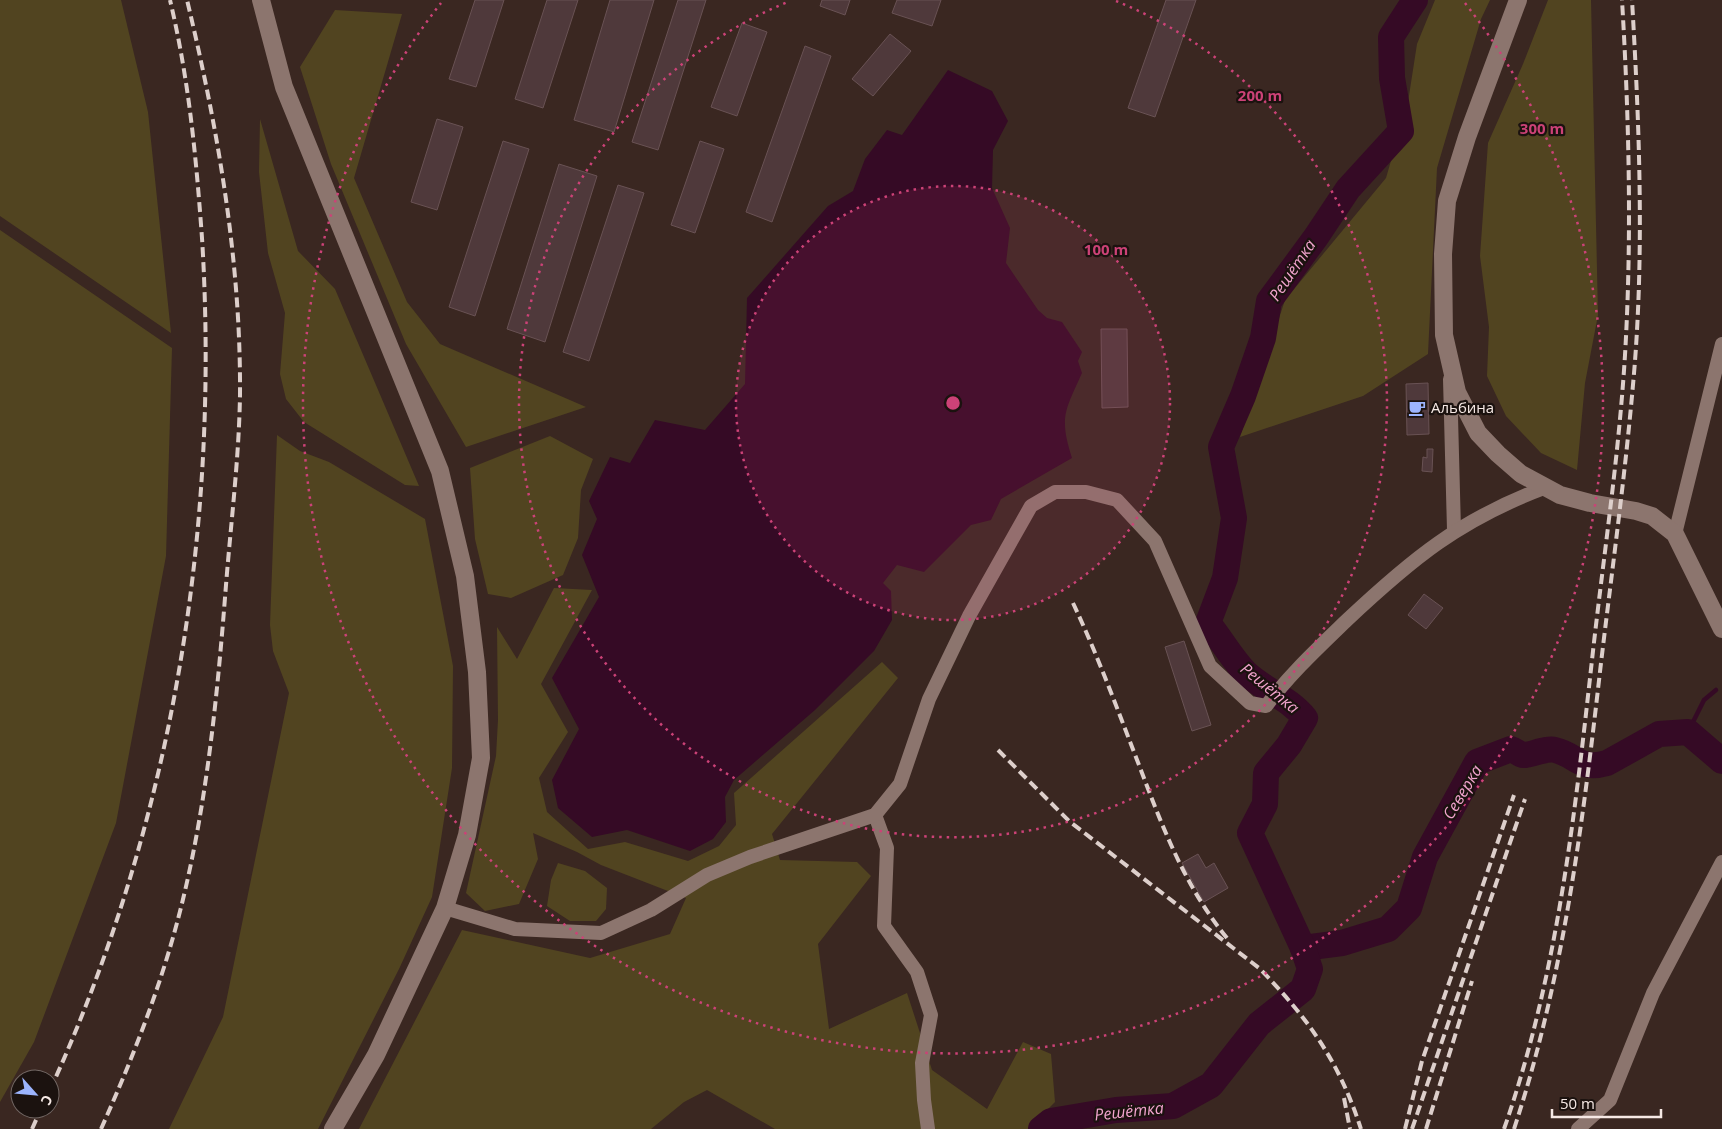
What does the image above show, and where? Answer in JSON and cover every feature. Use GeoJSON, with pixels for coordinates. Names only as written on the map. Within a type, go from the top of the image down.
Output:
{"type":"FeatureCollection","features":[{"type":"Feature","properties":{"kind":"street"},"geometry":{"type":"LineString","coordinates":[[261,0],[284,87],[440,471],[465,576],[477,672],[481,758],[467,835],[445,908],[376,1055],[333,1129]]}},
{"type":"Feature","properties":{"kind":"street"},"geometry":{"type":"LineString","coordinates":[[1518,0],[1466,137],[1447,201],[1443,254],[1444,335],[1457,392],[1478,432],[1498,454],[1521,474],[1544,488],[1583,502],[1636,511],[1652,516],[1675,534],[1722,628]]}},
{"type":"Feature","properties":{"kind":"street"},"geometry":{"type":"LineString","coordinates":[[1675,534],[1722,344]]}},
{"type":"Feature","properties":{"kind":"street"},"geometry":{"type":"LineString","coordinates":[[1449,363],[1454,530]]}},
{"type":"Feature","properties":{"kind":"street"},"geometry":{"type":"LineString","coordinates":[[445,908],[515,929],[602,933],[651,910],[707,875],[750,857],[875,815],[900,784],[929,699],[969,616],[1031,506],[1055,492],[1086,492],[1116,500],[1155,542],[1210,666],[1250,703],[1266,706],[1289,676],[1396,575],[1454,530],[1503,503],[1544,488]]}},
{"type":"Feature","properties":{"kind":"street"},"geometry":{"type":"LineString","coordinates":[[875,815],[887,848],[884,926],[917,972],[931,1015],[922,1064],[928,1129]]}},
{"type":"Feature","properties":{"kind":"street"},"geometry":{"type":"LineString","coordinates":[[1578,1129],[1610,1100],[1653,993],[1722,862]]}},
{"type":"Feature","properties":{"kind":"shaded area"},"geometry":{"type":"Polygon","coordinates":[[[0,0],[121,0],[148,112],[171,333],[0,216],[0,0]]]}},
{"type":"Feature","properties":{"kind":"shaded area"},"geometry":{"type":"Polygon","coordinates":[[[1435,0],[1490,0],[1481,19],[1437,168],[1428,354],[1363,396],[1240,437],[1285,300],[1386,178],[1408,102],[1417,44],[1435,0]]]}},
{"type":"Feature","properties":{"kind":"shaded area"},"geometry":{"type":"Polygon","coordinates":[[[1548,0],[1591,0],[1598,315],[1585,383],[1577,470],[1541,453],[1506,416],[1487,376],[1489,327],[1480,256],[1488,143],[1523,64],[1548,0]]]}},
{"type":"Feature","properties":{"kind":"shaded area"},"geometry":{"type":"Polygon","coordinates":[[[335,10],[402,14],[354,178],[407,302],[440,344],[586,407],[466,447],[406,344],[331,164],[300,67],[335,10]]]}},
{"type":"Feature","properties":{"kind":"shaded area"},"geometry":{"type":"Polygon","coordinates":[[[948,70],[992,91],[1008,121],[993,150],[992,188],[1010,228],[1006,263],[1038,310],[1047,318],[1062,322],[1082,352],[1078,361],[1082,373],[1071,397],[1065,423],[1072,458],[1001,499],[991,520],[971,525],[924,572],[897,565],[883,583],[891,591],[892,620],[874,651],[815,710],[734,780],[725,797],[726,822],[713,839],[690,851],[627,830],[592,837],[558,808],[552,780],[579,729],[552,678],[599,597],[582,555],[597,519],[589,501],[610,457],[630,463],[655,420],[705,430],[745,384],[747,298],[828,206],[853,191],[865,159],[887,130],[902,135],[948,70]]]}},
{"type":"Feature","properties":{"kind":"shaded area"},"geometry":{"type":"Polygon","coordinates":[[[260,119],[298,251],[335,289],[419,486],[405,485],[304,422],[286,399],[280,374],[285,313],[268,253],[259,172],[260,119]]]}},
{"type":"Feature","properties":{"kind":"shaded area"},"geometry":{"type":"Polygon","coordinates":[[[0,230],[172,348],[166,556],[116,823],[34,1042],[19,1069],[10,1069],[10,1084],[0,1102],[0,230]]]}},
{"type":"Feature","properties":{"kind":"shaded area"},"geometry":{"type":"Polygon","coordinates":[[[277,435],[300,451],[329,462],[425,519],[453,666],[452,768],[432,897],[399,969],[318,1129],[169,1129],[223,1017],[289,693],[273,651],[270,625],[277,435]]]}},
{"type":"Feature","properties":{"kind":"shaded area"},"geometry":{"type":"Polygon","coordinates":[[[550,436],[593,459],[581,490],[578,538],[563,575],[511,598],[488,594],[475,539],[470,468],[550,436]]]}},
{"type":"Feature","properties":{"kind":"shaded area"},"geometry":{"type":"Polygon","coordinates":[[[554,588],[592,590],[541,684],[568,732],[539,778],[547,812],[588,849],[625,842],[688,861],[719,846],[736,825],[734,793],[882,662],[898,678],[772,834],[780,860],[857,862],[871,876],[818,944],[829,1029],[907,993],[932,1070],[987,1109],[1023,1042],[1051,1054],[1055,1102],[1028,1129],[775,1129],[707,1090],[684,1102],[651,1129],[359,1129],[462,930],[590,958],[670,934],[686,898],[601,865],[577,852],[533,833],[538,859],[519,904],[485,911],[466,893],[496,756],[498,720],[497,627],[517,659],[554,588]]]}},
{"type":"Feature","properties":{"kind":"shaded area"},"geometry":{"type":"Polygon","coordinates":[[[558,863],[585,871],[607,888],[606,909],[596,921],[570,921],[547,906],[551,880],[558,863]]]}},
{"type":"Feature","properties":{"kind":"building"},"geometry":{"type":"Polygon","coordinates":[[[475,0],[504,0],[476,87],[449,79],[475,0]]]}},
{"type":"Feature","properties":{"kind":"building"},"geometry":{"type":"Polygon","coordinates":[[[547,0],[578,0],[543,108],[515,99],[547,0]]]}},
{"type":"Feature","properties":{"kind":"building"},"geometry":{"type":"Polygon","coordinates":[[[610,0],[654,0],[614,132],[574,120],[610,0]]]}},
{"type":"Feature","properties":{"kind":"building"},"geometry":{"type":"Polygon","coordinates":[[[678,0],[706,0],[658,150],[632,142],[678,0]]]}},
{"type":"Feature","properties":{"kind":"building"},"geometry":{"type":"Polygon","coordinates":[[[822,0],[850,0],[845,15],[820,6],[822,0]]]}},
{"type":"Feature","properties":{"kind":"building"},"geometry":{"type":"Polygon","coordinates":[[[897,0],[941,0],[932,26],[892,13],[897,0]]]}},
{"type":"Feature","properties":{"kind":"building"},"geometry":{"type":"Polygon","coordinates":[[[1166,0],[1196,0],[1155,117],[1128,108],[1166,0]]]}},
{"type":"Feature","properties":{"kind":"building"},"geometry":{"type":"Polygon","coordinates":[[[742,23],[767,32],[737,116],[711,107],[742,23]]]}},
{"type":"Feature","properties":{"kind":"building"},"geometry":{"type":"Polygon","coordinates":[[[890,34],[911,51],[873,96],[852,79],[890,34]]]}},
{"type":"Feature","properties":{"kind":"building"},"geometry":{"type":"Polygon","coordinates":[[[805,46],[831,56],[772,222],[746,212],[805,46]]]}},
{"type":"Feature","properties":{"kind":"building"},"geometry":{"type":"Polygon","coordinates":[[[437,119],[463,127],[437,210],[411,202],[437,119]]]}},
{"type":"Feature","properties":{"kind":"building"},"geometry":{"type":"Polygon","coordinates":[[[503,141],[529,149],[475,316],[449,307],[503,141]]]}},
{"type":"Feature","properties":{"kind":"building"},"geometry":{"type":"Polygon","coordinates":[[[700,141],[724,149],[695,233],[671,225],[700,141]]]}},
{"type":"Feature","properties":{"kind":"building"},"geometry":{"type":"Polygon","coordinates":[[[559,164],[597,176],[545,342],[507,329],[559,164]]]}},
{"type":"Feature","properties":{"kind":"building"},"geometry":{"type":"Polygon","coordinates":[[[618,185],[644,193],[589,361],[563,352],[618,185]]]}},
{"type":"Feature","properties":{"kind":"building"},"geometry":{"type":"Polygon","coordinates":[[[1101,329],[1127,329],[1128,407],[1102,408],[1101,329]]]}},
{"type":"Feature","properties":{"kind":"building"},"geometry":{"type":"Polygon","coordinates":[[[1428,383],[1429,434],[1407,435],[1406,384],[1428,383]]]}},
{"type":"Feature","properties":{"kind":"building"},"geometry":{"type":"Polygon","coordinates":[[[1427,449],[1433,449],[1432,472],[1422,471],[1423,457],[1427,458],[1427,449]]]}},
{"type":"Feature","properties":{"kind":"building"},"geometry":{"type":"Polygon","coordinates":[[[1424,594],[1443,608],[1426,629],[1408,615],[1424,594]]]}},
{"type":"Feature","properties":{"kind":"building"},"geometry":{"type":"Polygon","coordinates":[[[1184,641],[1211,725],[1192,731],[1165,647],[1184,641]]]}},
{"type":"Feature","properties":{"kind":"building"},"geometry":{"type":"Polygon","coordinates":[[[1198,854],[1206,868],[1214,863],[1228,888],[1204,902],[1182,863],[1198,854]]]}},
{"type":"Feature","properties":{"kind":"waterway","name":"Решётка"},"geometry":{"type":"LineString","coordinates":[[1041,1129],[1051,1121],[1116,1110],[1173,1106],[1211,1085],[1259,1024],[1303,989],[1310,969],[1303,948],[1250,833],[1265,804],[1266,773],[1289,745],[1305,718],[1292,705],[1246,673],[1208,623],[1225,578],[1234,518],[1221,447],[1243,396],[1263,338],[1269,301],[1316,237],[1348,189],[1401,131],[1392,78],[1391,37],[1415,0]]}},
{"type":"Feature","properties":{"kind":"waterway"},"geometry":{"type":"LineString","coordinates":[[1688,732],[1704,700],[1716,690]]}},
{"type":"Feature","properties":{"kind":"waterway","name":"Северка"},"geometry":{"type":"LineString","coordinates":[[1303,948],[1342,943],[1388,929],[1409,908],[1425,857],[1477,762],[1511,749],[1523,755],[1544,750],[1555,750],[1584,764],[1598,765],[1607,763],[1659,734],[1688,732],[1722,761]]}},
{"type":"Feature","properties":{"kind":"railway"},"geometry":{"type":"LineString","coordinates":[[59,1069],[92,989],[128,886],[156,780],[178,673],[194,565],[203,456],[206,347],[202,238],[191,118],[177,30],[170,0]]}},
{"type":"Feature","properties":{"kind":"railway"},"geometry":{"type":"LineString","coordinates":[[101,1129],[126,1072],[168,955],[184,895],[200,818],[216,702],[236,466],[240,395],[237,295],[232,246],[218,147],[187,0]]}},
{"type":"Feature","properties":{"kind":"railway"},"geometry":{"type":"LineString","coordinates":[[1504,1129],[1523,1071],[1538,1012],[1562,893],[1579,772],[1619,429],[1625,355],[1629,222],[1628,133],[1622,0]]}},
{"type":"Feature","properties":{"kind":"railway"},"geometry":{"type":"LineString","coordinates":[[1514,1129],[1546,1014],[1570,898],[1587,781],[1628,437],[1638,316],[1640,226],[1637,90],[1632,0]]}},
{"type":"Feature","properties":{"kind":"railway"},"geometry":{"type":"LineString","coordinates":[[1073,603],[1176,855],[1199,898],[1227,938]]}},
{"type":"Feature","properties":{"kind":"railway"},"geometry":{"type":"LineString","coordinates":[[998,750],[1069,821],[1259,968],[1277,986],[1307,1023],[1332,1061],[1343,1082],[1361,1129]]}},
{"type":"Feature","properties":{"kind":"railway"},"geometry":{"type":"LineString","coordinates":[[1405,1129],[1422,1061],[1514,795]]}},
{"type":"Feature","properties":{"kind":"railway"},"geometry":{"type":"LineString","coordinates":[[1412,1129],[1525,799]]}},
{"type":"Feature","properties":{"kind":"railway"},"geometry":{"type":"LineString","coordinates":[[1426,1129],[1472,981]]}},
{"type":"Feature","properties":{"kind":"railway"},"geometry":{"type":"LineString","coordinates":[[1344,1098],[1350,1129]]}},
{"type":"Feature","properties":{"kind":"railway"},"geometry":{"type":"LineString","coordinates":[[32,1129],[36,1119]]}},
{"type":"Feature","properties":{"kind":"place","name":"Альбина"},"geometry":{"type":"Point","coordinates":[1417,408]}}]}
